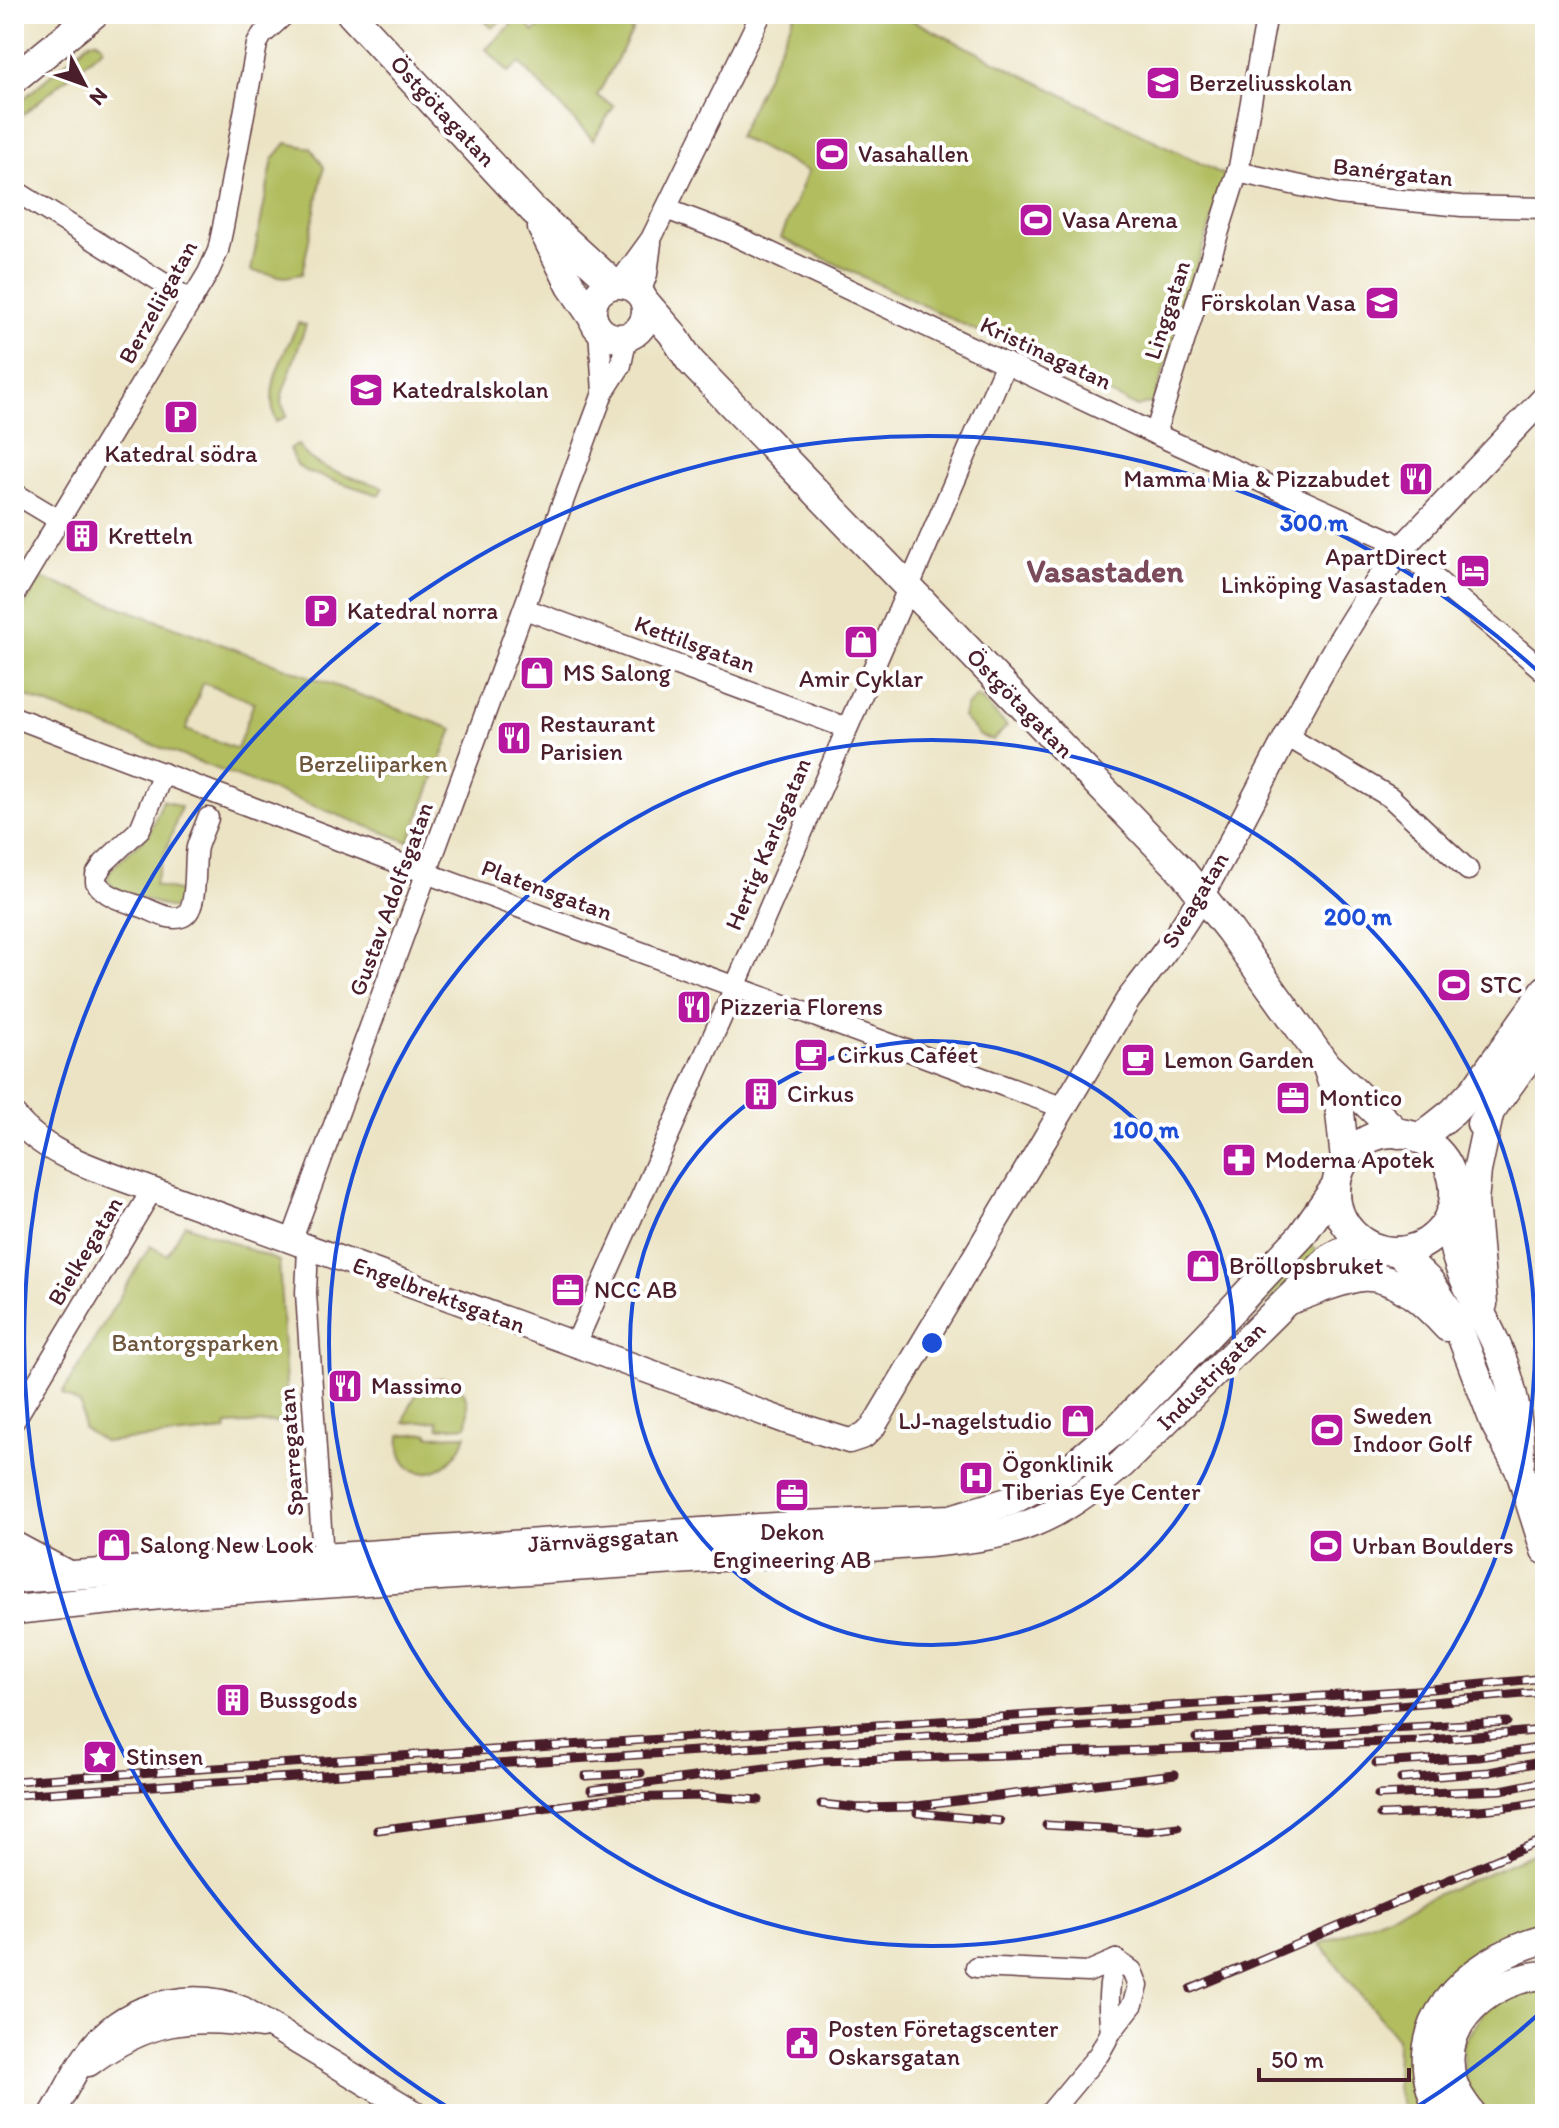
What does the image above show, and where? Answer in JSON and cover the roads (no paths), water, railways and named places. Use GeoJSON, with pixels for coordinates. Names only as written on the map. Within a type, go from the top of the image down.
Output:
{"type":"FeatureCollection","features":[{"type":"Feature","properties":{"kind":"main road"},"geometry":{"type":"LineString","coordinates":[[15,79],[94,14]]}},
{"type":"Feature","properties":{"kind":"main road","name":"Östgötagatan"},"geometry":{"type":"LineString","coordinates":[[351,14],[533,210],[629,291],[672,333],[690,361],[1131,817],[1230,931],[1326,1065],[1409,1136]]}},
{"type":"Feature","properties":{"kind":"main road","name":"Östgötagatan"},"geometry":{"type":"LineString","coordinates":[[533,210],[571,286],[596,324]]}},
{"type":"Feature","properties":{"kind":"main road"},"geometry":{"type":"LineString","coordinates":[[629,291],[644,321],[629,336],[612,337],[596,324],[596,296],[629,291]]}},
{"type":"Feature","properties":{"kind":"main road","name":"Östgötagatan"},"geometry":{"type":"LineString","coordinates":[[629,336],[669,349],[690,361]]}},
{"type":"Feature","properties":{"kind":"main road"},"geometry":{"type":"LineString","coordinates":[[1409,1136],[1453,1112],[1474,1090],[1545,990]]}},
{"type":"Feature","properties":{"kind":"main road"},"geometry":{"type":"LineString","coordinates":[[1452,1182],[1464,1150],[1545,1035]]}},
{"type":"Feature","properties":{"kind":"main road","name":"Östgötagatan"},"geometry":{"type":"LineString","coordinates":[[1326,1065],[1339,1103],[1340,1173]]}},
{"type":"Feature","properties":{"kind":"main road"},"geometry":{"type":"LineString","coordinates":[[1484,1319],[1474,1201],[1490,1110]]}},
{"type":"Feature","properties":{"kind":"main road"},"geometry":{"type":"LineString","coordinates":[[1520,1471],[1520,1436],[1515,1400],[1500,1353],[1455,1261],[1449,1215],[1454,1193],[1444,1161],[1429,1144],[1409,1136],[1387,1134],[1363,1143],[1340,1173],[1336,1201],[1348,1229],[1360,1240],[1385,1249],[1418,1269],[1442,1297],[1467,1349],[1495,1424],[1520,1471],[1545,1550]]}},
{"type":"Feature","properties":{"kind":"main road","name":"Industrigatan"},"geometry":{"type":"LineString","coordinates":[[1152,1392],[1301,1236],[1340,1173]]}},
{"type":"Feature","properties":{"kind":"main road"},"geometry":{"type":"LineString","coordinates":[[1385,1249],[1410,1249],[1434,1237],[1449,1215]]}},
{"type":"Feature","properties":{"kind":"main road","name":"Industrigatan"},"geometry":{"type":"LineString","coordinates":[[1007,1533],[1053,1515],[1111,1474],[1317,1268],[1349,1248],[1385,1249]]}},
{"type":"Feature","properties":{"kind":"main road"},"geometry":{"type":"LineString","coordinates":[[1284,1302],[1345,1281],[1364,1277],[1383,1280],[1400,1287],[1425,1305],[1467,1349]]}},
{"type":"Feature","properties":{"kind":"main road","name":"Järnvägsgatan"},"geometry":{"type":"LineString","coordinates":[[14,1579],[804,1525],[951,1519],[1011,1501],[1066,1471],[1118,1428],[1152,1392]]}},
{"type":"Feature","properties":{"kind":"main road","name":"Järnvägsgatan"},"geometry":{"type":"LineString","coordinates":[[14,1610],[160,1595],[928,1543],[1007,1533]]}},
{"type":"Feature","properties":{"kind":"main road"},"geometry":{"type":"LineString","coordinates":[[14,1546],[69,1575]]}},
{"type":"Feature","properties":{"kind":"main road"},"geometry":{"type":"LineString","coordinates":[[1441,2114],[1428,2079],[1427,2057],[1440,2012],[1466,1978],[1485,1964],[1505,1953],[1545,1939]]}},
{"type":"Feature","properties":{"kind":"main road"},"geometry":{"type":"LineString","coordinates":[[1472,2114],[1453,2082],[1452,2044],[1459,2026],[1472,2007],[1488,1992],[1508,1982],[1545,1975]]}},
{"type":"Feature","properties":{"kind":"street","name":"Berzeliigatan"},"geometry":{"type":"LineString","coordinates":[[14,595],[192,301],[218,251],[257,44],[262,35],[285,14]]}},
{"type":"Feature","properties":{"kind":"street"},"geometry":{"type":"LineString","coordinates":[[629,291],[651,239],[761,14]]}},
{"type":"Feature","properties":{"kind":"street","name":"Linggatan"},"geometry":{"type":"LineString","coordinates":[[1155,434],[1237,172],[1267,14]]}},
{"type":"Feature","properties":{"kind":"street","name":"Banérgatan"},"geometry":{"type":"LineString","coordinates":[[1237,172],[1338,194],[1462,206],[1545,208]]}},
{"type":"Feature","properties":{"kind":"street"},"geometry":{"type":"LineString","coordinates":[[14,190],[192,301]]}},
{"type":"Feature","properties":{"kind":"street","name":"Kristinagatan"},"geometry":{"type":"LineString","coordinates":[[666,209],[727,232],[1155,434],[1386,538],[1545,672]]}},
{"type":"Feature","properties":{"kind":"street","name":"Gustav Adolfsgatan"},"geometry":{"type":"LineString","coordinates":[[596,324],[603,393]]}},
{"type":"Feature","properties":{"kind":"street","name":"Gustav Adolfsgatan"},"geometry":{"type":"LineString","coordinates":[[299,1245],[428,873],[603,393],[621,365],[629,336]]}},
{"type":"Feature","properties":{"kind":"street","name":"Hertig Karlsgatan"},"geometry":{"type":"LineString","coordinates":[[575,1345],[735,987],[1006,363]]}},
{"type":"Feature","properties":{"kind":"street","name":"Sveagatan"},"geometry":{"type":"LineString","coordinates":[[873,1427],[1128,1000],[1202,896],[1285,735],[1372,590],[1401,549],[1545,397]]}},
{"type":"Feature","properties":{"kind":"street"},"geometry":{"type":"LineString","coordinates":[[14,493],[59,520]]}},
{"type":"Feature","properties":{"kind":"street","name":"Kettilsgatan"},"geometry":{"type":"LineString","coordinates":[[525,609],[847,728]]}},
{"type":"Feature","properties":{"kind":"street","name":"Platensgatan"},"geometry":{"type":"LineString","coordinates":[[14,717],[1064,1108]]}},
{"type":"Feature","properties":{"kind":"street"},"geometry":{"type":"LineString","coordinates":[[1285,735],[1390,797],[1468,870]]}},
{"type":"Feature","properties":{"kind":"street"},"geometry":{"type":"LineString","coordinates":[[163,773],[140,829],[96,875],[100,889],[171,918],[187,914],[193,902],[197,848],[208,818]]}},
{"type":"Feature","properties":{"kind":"street","name":"Engelbrektsgatan"},"geometry":{"type":"LineString","coordinates":[[14,1116],[35,1138],[58,1153],[575,1345],[841,1440],[857,1440],[873,1427]]}},
{"type":"Feature","properties":{"kind":"street","name":"Bielkegatan"},"geometry":{"type":"LineString","coordinates":[[14,1421],[152,1190]]}},
{"type":"Feature","properties":{"kind":"street","name":"Sparregatan"},"geometry":{"type":"LineString","coordinates":[[299,1245],[306,1293],[323,1558]]}},
{"type":"Feature","properties":{"kind":"street"},"geometry":{"type":"LineString","coordinates":[[976,1967],[1088,1972],[1116,1960]]}},
{"type":"Feature","properties":{"kind":"street"},"geometry":{"type":"LineString","coordinates":[[1111,2032],[1108,1981],[1116,1960]]}},
{"type":"Feature","properties":{"kind":"street"},"geometry":{"type":"LineString","coordinates":[[1049,2114],[1099,2054],[1111,2032],[1133,2004],[1138,1986],[1132,1971],[1116,1960]]}},
{"type":"Feature","properties":{"kind":"street"},"geometry":{"type":"LineString","coordinates":[[52,2114],[75,2075],[131,2036],[158,2026],[201,2020],[275,2028],[417,2114]]}},
{"type":"Feature","properties":{"kind":"railway"},"geometry":{"type":"LineString","coordinates":[[14,1781],[1432,1689],[1545,1678]]}},
{"type":"Feature","properties":{"kind":"railway"},"geometry":{"type":"LineString","coordinates":[[14,1795],[1365,1708],[1545,1692]]}},
{"type":"Feature","properties":{"kind":"railway"},"geometry":{"type":"LineString","coordinates":[[1196,1738],[1507,1722]]}},
{"type":"Feature","properties":{"kind":"railway"},"geometry":{"type":"LineString","coordinates":[[591,1790],[822,1761],[1419,1741],[1545,1730]]}},
{"type":"Feature","properties":{"kind":"railway"},"geometry":{"type":"LineString","coordinates":[[1376,1763],[1479,1757],[1545,1747]]}},
{"type":"Feature","properties":{"kind":"railway"},"geometry":{"type":"LineString","coordinates":[[1401,1779],[1489,1772],[1545,1761]]}},
{"type":"Feature","properties":{"kind":"railway"},"geometry":{"type":"LineString","coordinates":[[585,1776],[641,1773]]}},
{"type":"Feature","properties":{"kind":"railway"},"geometry":{"type":"LineString","coordinates":[[860,1808],[909,1807],[1175,1774]]}},
{"type":"Feature","properties":{"kind":"railway"},"geometry":{"type":"LineString","coordinates":[[1378,1795],[1501,1790],[1545,1781]]}},
{"type":"Feature","properties":{"kind":"railway"},"geometry":{"type":"LineString","coordinates":[[377,1830],[617,1798],[704,1796],[759,1800]]}},
{"type":"Feature","properties":{"kind":"railway"},"geometry":{"type":"LineString","coordinates":[[1380,1815],[1483,1810],[1545,1801]]}},
{"type":"Feature","properties":{"kind":"railway"},"geometry":{"type":"LineString","coordinates":[[821,1804],[869,1809]]}},
{"type":"Feature","properties":{"kind":"railway"},"geometry":{"type":"LineString","coordinates":[[917,1813],[1000,1821]]}},
{"type":"Feature","properties":{"kind":"railway"},"geometry":{"type":"LineString","coordinates":[[1046,1825],[1147,1831],[1178,1827]]}},
{"type":"Feature","properties":{"kind":"railway"},"geometry":{"type":"LineString","coordinates":[[1191,1989],[1545,1839]]}},
{"type":"Feature","properties":{"kind":"place","name":"Berzeliusskolan"},"geometry":{"type":"Point","coordinates":[1163,83]}},
{"type":"Feature","properties":{"kind":"place","name":"Vasahallen"},"geometry":{"type":"Point","coordinates":[832,154]}},
{"type":"Feature","properties":{"kind":"place","name":"Vasa Arena"},"geometry":{"type":"Point","coordinates":[1036,220]}},
{"type":"Feature","properties":{"kind":"place","name":"Förskolan Vasa"},"geometry":{"type":"Point","coordinates":[1382,303]}},
{"type":"Feature","properties":{"kind":"place","name":"Katedralskolan"},"geometry":{"type":"Point","coordinates":[366,390]}},
{"type":"Feature","properties":{"kind":"place","name":"Katedral södra"},"geometry":{"type":"Point","coordinates":[181,417]}},
{"type":"Feature","properties":{"kind":"place","name":"Mamma Mia & Pizzabudet"},"geometry":{"type":"Point","coordinates":[1416,479]}},
{"type":"Feature","properties":{"kind":"place","name":"Kretteln"},"geometry":{"type":"Point","coordinates":[82,536]}},
{"type":"Feature","properties":{"kind":"place","name":"ApartDirect Linköping Vasastaden"},"geometry":{"type":"Point","coordinates":[1473,571]}},
{"type":"Feature","properties":{"kind":"place","name":"Katedral norra"},"geometry":{"type":"Point","coordinates":[321,611]}},
{"type":"Feature","properties":{"kind":"place","name":"Amir Cyklar"},"geometry":{"type":"Point","coordinates":[861,642]}},
{"type":"Feature","properties":{"kind":"place","name":"MS Salong"},"geometry":{"type":"Point","coordinates":[537,673]}},
{"type":"Feature","properties":{"kind":"place","name":"Restaurant Parisien"},"geometry":{"type":"Point","coordinates":[514,738]}},
{"type":"Feature","properties":{"kind":"place","name":"STC"},"geometry":{"type":"Point","coordinates":[1454,985]}},
{"type":"Feature","properties":{"kind":"place","name":"Pizzeria Florens"},"geometry":{"type":"Point","coordinates":[694,1007]}},
{"type":"Feature","properties":{"kind":"place","name":"Cirkus Caféet"},"geometry":{"type":"Point","coordinates":[811,1055]}},
{"type":"Feature","properties":{"kind":"place","name":"Lemon Garden"},"geometry":{"type":"Point","coordinates":[1138,1060]}},
{"type":"Feature","properties":{"kind":"place","name":"Cirkus"},"geometry":{"type":"Point","coordinates":[761,1094]}},
{"type":"Feature","properties":{"kind":"place","name":"Montico"},"geometry":{"type":"Point","coordinates":[1293,1098]}},
{"type":"Feature","properties":{"kind":"place","name":"Moderna Apotek"},"geometry":{"type":"Point","coordinates":[1239,1160]}},
{"type":"Feature","properties":{"kind":"place","name":"Bröllopsbruket"},"geometry":{"type":"Point","coordinates":[1203,1266]}},
{"type":"Feature","properties":{"kind":"place","name":"NCC AB"},"geometry":{"type":"Point","coordinates":[568,1290]}},
{"type":"Feature","properties":{"kind":"place","name":"Massimo"},"geometry":{"type":"Point","coordinates":[345,1386]}},
{"type":"Feature","properties":{"kind":"place","name":"LJ-nagelstudio"},"geometry":{"type":"Point","coordinates":[1078,1421]}},
{"type":"Feature","properties":{"kind":"place","name":"Sweden Indoor Golf"},"geometry":{"type":"Point","coordinates":[1327,1430]}},
{"type":"Feature","properties":{"kind":"place","name":"Ögonklinik Tiberias Eye Center"},"geometry":{"type":"Point","coordinates":[976,1478]}},
{"type":"Feature","properties":{"kind":"place","name":"Dekon Engineering AB"},"geometry":{"type":"Point","coordinates":[792,1495]}},
{"type":"Feature","properties":{"kind":"place","name":"Salong New Look"},"geometry":{"type":"Point","coordinates":[114,1545]}},
{"type":"Feature","properties":{"kind":"place","name":"Urban Boulders"},"geometry":{"type":"Point","coordinates":[1326,1546]}},
{"type":"Feature","properties":{"kind":"place","name":"Bussgods"},"geometry":{"type":"Point","coordinates":[233,1700]}},
{"type":"Feature","properties":{"kind":"place","name":"Stinsen"},"geometry":{"type":"Point","coordinates":[100,1757]}},
{"type":"Feature","properties":{"kind":"place","name":"Posten Företagscenter Oskarsgatan"},"geometry":{"type":"Point","coordinates":[802,2043]}},
{"type":"Feature","properties":{"kind":"district","name":"Vasastaden"},"geometry":{"type":"Point","coordinates":[1105,571]}},
{"type":"Feature","properties":{"kind":"park label","name":"Berzeliiparken"},"geometry":{"type":"Point","coordinates":[373,764]}},
{"type":"Feature","properties":{"kind":"park label","name":"Bantorgsparken"},"geometry":{"type":"Point","coordinates":[195,1343]}}]}
